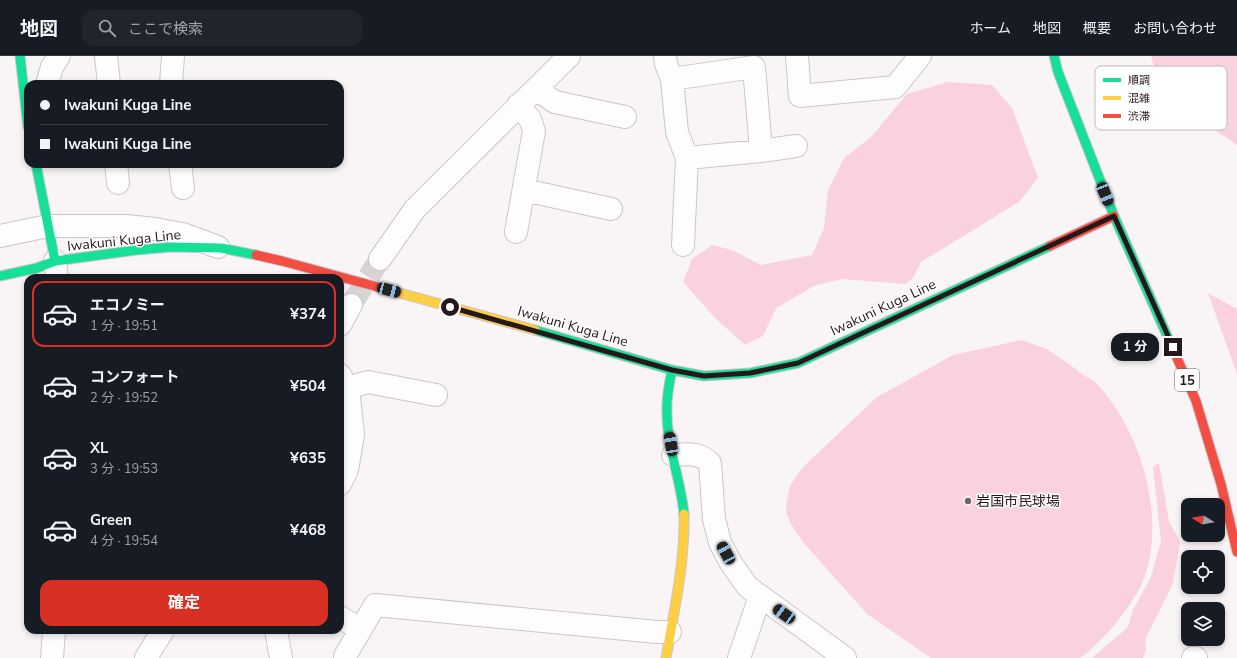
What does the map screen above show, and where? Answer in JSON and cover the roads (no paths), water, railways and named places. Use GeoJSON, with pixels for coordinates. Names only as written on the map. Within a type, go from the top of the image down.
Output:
{"type":"FeatureCollection","features":[{"type":"Feature","properties":{"kind":"main road"},"geometry":{"type":"LineString","coordinates":[[20,56],[24,93]]}},
{"type":"Feature","properties":{"kind":"main road","name":"15"},"geometry":{"type":"LineString","coordinates":[[1054,56],[1058,72],[1114,216],[1196,401],[1221,484],[1237,552]]}},
{"type":"Feature","properties":{"kind":"main road"},"geometry":{"type":"LineString","coordinates":[[37,168],[48,226],[50,269]]}},
{"type":"Feature","properties":{"kind":"main road","name":"Iwakuni Kuga Line"},"geometry":{"type":"LineString","coordinates":[[344,278],[526,327],[672,370],[704,376],[750,373],[798,363],[1114,216]]}},
{"type":"Feature","properties":{"kind":"main road","name":"Iwakuni Kuga Line"},"geometry":{"type":"LineString","coordinates":[[0,276],[50,269],[137,250],[171,247],[221,248],[328,274]]}},
{"type":"Feature","properties":{"kind":"main road"},"geometry":{"type":"LineString","coordinates":[[666,658],[682,558],[684,516],[681,484],[673,455],[667,422],[666,400],[672,370]]}},
{"type":"Feature","properties":{"kind":"street"},"geometry":{"type":"LineString","coordinates":[[48,80],[52,66],[59,56]]}},
{"type":"Feature","properties":{"kind":"street"},"geometry":{"type":"LineString","coordinates":[[106,56],[109,80]]}},
{"type":"Feature","properties":{"kind":"street"},"geometry":{"type":"LineString","coordinates":[[171,80],[173,56]]}},
{"type":"Feature","properties":{"kind":"street"},"geometry":{"type":"LineString","coordinates":[[380,259],[415,209],[569,56]]}},
{"type":"Feature","properties":{"kind":"street"},"geometry":{"type":"LineString","coordinates":[[665,56],[666,64],[672,79],[677,132],[687,158],[683,245]]}},
{"type":"Feature","properties":{"kind":"street"},"geometry":{"type":"LineString","coordinates":[[797,56],[800,96],[895,87],[920,56]]}},
{"type":"Feature","properties":{"kind":"street"},"geometry":{"type":"LineString","coordinates":[[672,79],[754,67],[761,151]]}},
{"type":"Feature","properties":{"kind":"street"},"geometry":{"type":"LineString","coordinates":[[536,89],[555,102],[625,117]]}},
{"type":"Feature","properties":{"kind":"street"},"geometry":{"type":"LineString","coordinates":[[516,232],[534,131],[530,119],[518,105]]}},
{"type":"Feature","properties":{"kind":"street"},"geometry":{"type":"LineString","coordinates":[[687,158],[796,146]]}},
{"type":"Feature","properties":{"kind":"street"},"geometry":{"type":"LineString","coordinates":[[180,168],[183,188]]}},
{"type":"Feature","properties":{"kind":"street"},"geometry":{"type":"LineString","coordinates":[[524,190],[612,209]]}},
{"type":"Feature","properties":{"kind":"street"},"geometry":{"type":"LineString","coordinates":[[10,234],[48,226],[126,226],[183,234],[221,248]]}},
{"type":"Feature","properties":{"kind":"street"},"geometry":{"type":"LineString","coordinates":[[344,317],[351,304]]}},
{"type":"Feature","properties":{"kind":"street"},"geometry":{"type":"LineString","coordinates":[[344,476],[347,470],[353,434],[344,381],[368,382],[436,395]]}},
{"type":"Feature","properties":{"kind":"street"},"geometry":{"type":"LineString","coordinates":[[673,455],[694,454],[705,458],[710,463],[714,519],[720,543],[731,563],[747,586],[844,658]]}},
{"type":"Feature","properties":{"kind":"street"},"geometry":{"type":"LineString","coordinates":[[739,658],[760,596]]}},
{"type":"Feature","properties":{"kind":"street"},"geometry":{"type":"LineString","coordinates":[[345,658],[375,604],[657,632],[670,632]]}},
{"type":"Feature","properties":{"kind":"street"},"geometry":{"type":"LineString","coordinates":[[344,619],[360,629]]}},
{"type":"Feature","properties":{"kind":"street"},"geometry":{"type":"LineString","coordinates":[[52,658],[54,634]]}},
{"type":"Feature","properties":{"kind":"street"},"geometry":{"type":"LineString","coordinates":[[146,658],[161,634]]}},
{"type":"Feature","properties":{"kind":"street"},"geometry":{"type":"LineString","coordinates":[[277,634],[281,658]]}},
{"type":"Feature","properties":{"kind":"tunnel"},"geometry":{"type":"LineString","coordinates":[[351,305],[380,259]]}},
{"type":"Feature","properties":{"kind":"place","name":"岩国市民球場"},"geometry":{"type":"Point","coordinates":[968,501]}}]}
